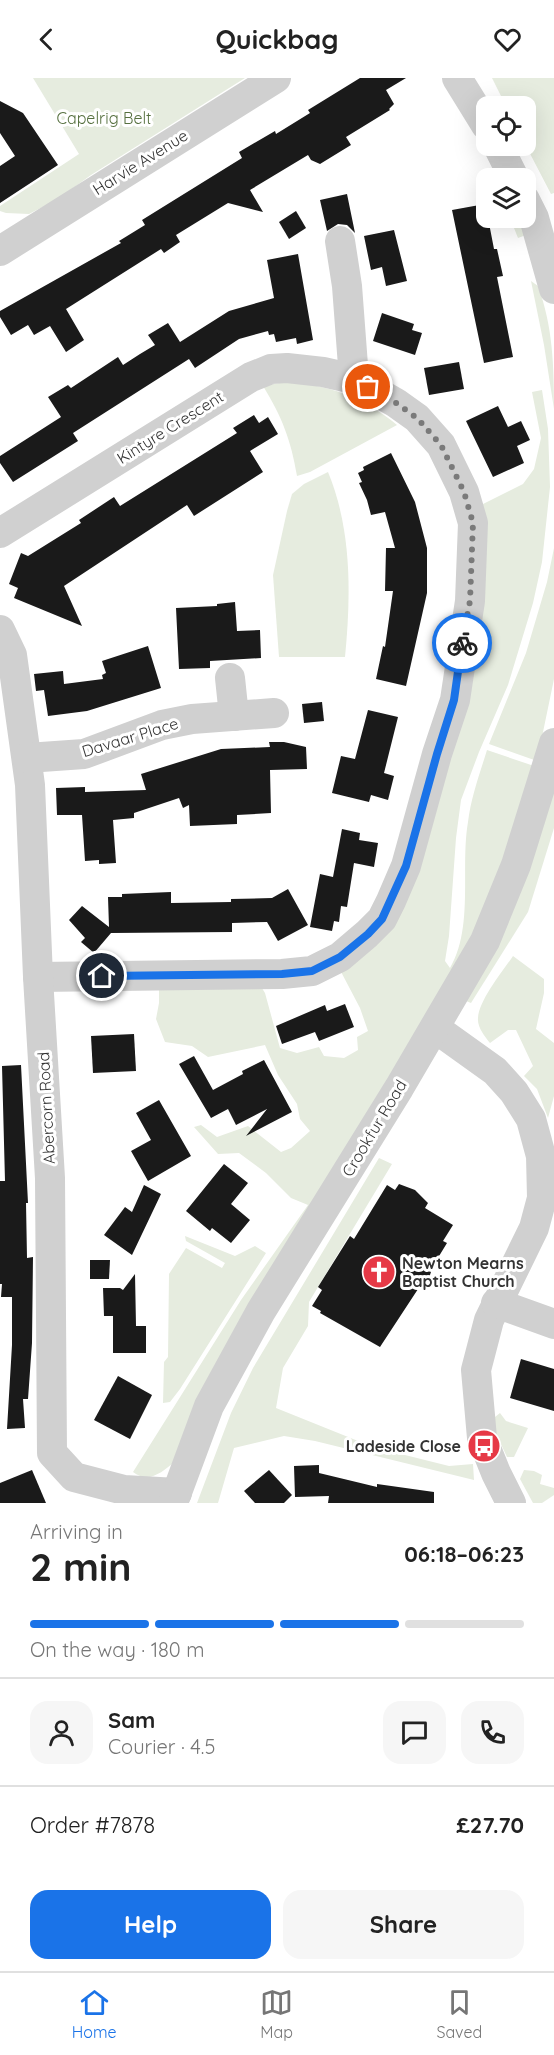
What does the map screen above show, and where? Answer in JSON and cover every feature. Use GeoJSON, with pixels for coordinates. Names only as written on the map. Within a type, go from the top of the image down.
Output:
{"type":"FeatureCollection","features":[{"type":"Feature","properties":{"kind":"street","name":"Harvie Avenue"},"geometry":{"type":"LineString","coordinates":[[1,246],[276,78]]}},
{"type":"Feature","properties":{"kind":"street"},"geometry":{"type":"LineString","coordinates":[[457,78],[476,109]]}},
{"type":"Feature","properties":{"kind":"street"},"geometry":{"type":"LineString","coordinates":[[538,208],[554,289]]}},
{"type":"Feature","properties":{"kind":"street"},"geometry":{"type":"LineString","coordinates":[[335,262],[351,324],[354,379]]}},
{"type":"Feature","properties":{"kind":"street","name":"Kintyre Crescent"},"geometry":{"type":"LineString","coordinates":[[0,533],[251,376],[271,369],[287,368],[323,372],[354,379],[417,418],[441,445],[464,492],[473,523],[470,601],[454,700],[406,866],[382,919],[368,934],[340,957],[312,971],[282,974],[38,977]]}},
{"type":"Feature","properties":{"kind":"street","name":"Abercorn Road"},"geometry":{"type":"LineString","coordinates":[[0,630],[12,655],[30,784],[50,1178],[52,1453],[74,1477],[124,1490],[175,1498]]}},
{"type":"Feature","properties":{"kind":"street"},"geometry":{"type":"LineString","coordinates":[[230,678],[234,716]]}},
{"type":"Feature","properties":{"kind":"street","name":"Davaar Place"},"geometry":{"type":"LineString","coordinates":[[27,758],[84,754],[162,725],[192,719],[274,712]]}},
{"type":"Feature","properties":{"kind":"street","name":"Crookfur Road"},"geometry":{"type":"LineString","coordinates":[[175,1498],[209,1406],[261,1311],[435,1028],[485,941],[516,865],[554,743]]}},
{"type":"Feature","properties":{"kind":"street"},"geometry":{"type":"LineString","coordinates":[[435,1028],[495,1071],[514,1092],[531,1119],[547,1155],[542,1198],[534,1228],[489,1320],[476,1370],[482,1438],[511,1503]]}},
{"type":"Feature","properties":{"kind":"street"},"geometry":{"type":"LineString","coordinates":[[496,1304],[554,1324]]}},
{"type":"Feature","properties":{"kind":"green space","name":"Capelrig Belt"},"geometry":{"type":"Polygon","coordinates":[[[33,78],[245,78],[91,175],[58,199],[29,214],[6,213],[0,211],[0,206],[79,154],[33,78]]]}},
{"type":"Feature","properties":{"kind":"green space"},"geometry":{"type":"Polygon","coordinates":[[[492,78],[554,78],[554,193],[551,194],[531,156],[536,156],[536,96],[501,96],[492,78]]]}},
{"type":"Feature","properties":{"kind":"green space"},"geometry":{"type":"Polygon","coordinates":[[[514,228],[523,228],[526,235],[518,238],[514,228]]]}},
{"type":"Feature","properties":{"kind":"green space"},"geometry":{"type":"Polygon","coordinates":[[[531,281],[538,286],[550,332],[554,409],[544,345],[531,281]]]}},
{"type":"Feature","properties":{"kind":"green space"},"geometry":{"type":"Polygon","coordinates":[[[285,382],[316,386],[345,394],[372,407],[397,425],[310,472],[297,476],[285,429],[263,386],[285,382]]]}},
{"type":"Feature","properties":{"kind":"green space"},"geometry":{"type":"Polygon","coordinates":[[[542,390],[548,429],[550,487],[542,562],[533,603],[508,685],[461,800],[445,961],[450,968],[462,934],[469,813],[487,750],[534,766],[532,780],[481,921],[174,1462],[155,1475],[144,1477],[133,1472],[241,1300],[308,1205],[291,1198],[266,1173],[239,1153],[218,1154],[194,1127],[201,1125],[217,1137],[248,1126],[281,1152],[291,1148],[310,1131],[300,1119],[297,1104],[278,1075],[265,1045],[208,1057],[192,1046],[165,1042],[156,1019],[159,988],[260,985],[265,993],[280,1048],[297,1053],[319,1047],[324,1056],[344,1058],[358,1050],[357,1037],[368,1031],[360,1008],[339,968],[408,895],[479,506],[523,484],[534,469],[541,438],[532,392],[542,390]]]}},
{"type":"Feature","properties":{"kind":"green space"},"geometry":{"type":"Polygon","coordinates":[[[328,472],[336,494],[346,540],[349,587],[345,657],[279,657],[273,575],[287,511],[292,494],[304,484],[328,472]]]}},
{"type":"Feature","properties":{"kind":"green space"},"geometry":{"type":"Polygon","coordinates":[[[554,548],[554,679],[537,761],[489,744],[526,653],[547,582],[554,548]]]}},
{"type":"Feature","properties":{"kind":"green space"},"geometry":{"type":"Polygon","coordinates":[[[554,786],[554,828],[528,912],[471,1003],[466,1001],[554,786]]]}},
{"type":"Feature","properties":{"kind":"green space"},"geometry":{"type":"Polygon","coordinates":[[[513,956],[544,979],[544,993],[536,1029],[554,1043],[554,1096],[548,1118],[537,1089],[524,1076],[533,1066],[516,1030],[508,1030],[490,1043],[479,1025],[478,1018],[482,1003],[513,956]]]}},
{"type":"Feature","properties":{"kind":"green space"},"geometry":{"type":"Polygon","coordinates":[[[379,1158],[392,1164],[309,1302],[308,1326],[283,1368],[276,1408],[373,1447],[449,1466],[473,1464],[474,1480],[315,1441],[284,1436],[234,1448],[218,1503],[197,1503],[231,1413],[253,1368],[379,1158]]]}},
{"type":"Feature","properties":{"kind":"green space"},"geometry":{"type":"Polygon","coordinates":[[[185,1236],[235,1256],[255,1246],[266,1253],[180,1389],[170,1402],[163,1403],[164,1362],[168,1357],[169,1274],[186,1248],[222,1268],[225,1263],[186,1241],[185,1236]]]}},
{"type":"Feature","properties":{"kind":"green space"},"geometry":{"type":"Polygon","coordinates":[[[500,1413],[506,1421],[528,1428],[514,1457],[507,1457],[490,1421],[500,1413]]]}},
{"type":"Feature","properties":{"kind":"green space"},"geometry":{"type":"Polygon","coordinates":[[[524,1470],[542,1475],[540,1484],[554,1488],[554,1495],[542,1503],[533,1503],[520,1479],[524,1470]]]}},
{"type":"Feature","properties":{"kind":"building"},"geometry":{"type":"Polygon","coordinates":[[[360,78],[406,78],[386,90],[394,104],[390,110],[346,137],[351,145],[320,164],[311,160],[308,155],[250,190],[263,212],[228,203],[176,235],[180,242],[164,253],[161,249],[66,309],[84,340],[66,352],[50,326],[34,335],[28,325],[11,335],[0,317],[0,311],[121,243],[119,241],[145,225],[142,220],[242,158],[239,152],[275,131],[276,134],[310,113],[308,110],[360,78]]]}},
{"type":"Feature","properties":{"kind":"building"},"geometry":{"type":"Polygon","coordinates":[[[0,101],[23,113],[58,165],[0,203],[0,166],[15,156],[0,133],[0,101]]]}},
{"type":"Feature","properties":{"kind":"building"},"geometry":{"type":"Polygon","coordinates":[[[347,194],[355,233],[347,225],[338,224],[327,231],[320,200],[347,194]]]}},
{"type":"Feature","properties":{"kind":"building"},"geometry":{"type":"Polygon","coordinates":[[[476,206],[476,228],[490,228],[503,276],[497,277],[513,357],[484,363],[452,210],[476,206]]]}},
{"type":"Feature","properties":{"kind":"building"},"geometry":{"type":"Polygon","coordinates":[[[296,211],[306,228],[289,239],[279,222],[296,211]]]}},
{"type":"Feature","properties":{"kind":"building"},"geometry":{"type":"Polygon","coordinates":[[[394,230],[407,281],[386,286],[382,267],[371,270],[364,236],[394,230]]]}},
{"type":"Feature","properties":{"kind":"building"},"geometry":{"type":"Polygon","coordinates":[[[298,254],[313,340],[297,344],[296,338],[276,342],[274,334],[269,335],[268,331],[239,339],[195,368],[189,359],[73,433],[78,441],[13,482],[0,463],[0,456],[61,417],[48,397],[68,385],[71,388],[118,357],[123,365],[155,345],[148,335],[168,323],[180,342],[229,311],[274,298],[267,260],[298,254]]]}},
{"type":"Feature","properties":{"kind":"building"},"geometry":{"type":"Polygon","coordinates":[[[382,313],[414,324],[412,330],[422,333],[415,355],[373,341],[382,313]]]}},
{"type":"Feature","properties":{"kind":"building"},"geometry":{"type":"Polygon","coordinates":[[[459,362],[464,389],[429,395],[424,368],[459,362]]]}},
{"type":"Feature","properties":{"kind":"building"},"geometry":{"type":"Polygon","coordinates":[[[498,406],[508,427],[521,421],[530,440],[517,446],[524,463],[493,477],[466,421],[498,406]]]}},
{"type":"Feature","properties":{"kind":"building"},"geometry":{"type":"Polygon","coordinates":[[[254,415],[259,423],[268,417],[278,434],[250,451],[263,472],[194,516],[187,505],[64,586],[82,626],[14,598],[18,588],[9,584],[21,553],[28,556],[81,523],[79,520],[114,497],[120,506],[237,433],[233,428],[254,415]]]}},
{"type":"Feature","properties":{"kind":"building"},"geometry":{"type":"Polygon","coordinates":[[[391,453],[415,502],[427,548],[427,593],[406,686],[376,679],[383,646],[385,647],[393,591],[385,591],[386,548],[395,548],[385,512],[371,515],[359,483],[362,482],[358,473],[364,470],[363,467],[391,453]]]}},
{"type":"Feature","properties":{"kind":"building"},"geometry":{"type":"Polygon","coordinates":[[[235,602],[237,631],[260,630],[261,658],[210,661],[210,668],[179,669],[176,608],[217,606],[217,604],[235,602]]]}},
{"type":"Feature","properties":{"kind":"building"},"geometry":{"type":"Polygon","coordinates":[[[148,646],[161,688],[87,711],[48,716],[44,690],[36,691],[34,674],[63,671],[64,684],[103,679],[102,675],[106,673],[102,661],[148,646]]]}},
{"type":"Feature","properties":{"kind":"building"},"geometry":{"type":"Polygon","coordinates":[[[322,702],[324,721],[304,723],[302,704],[322,702]]]}},
{"type":"Feature","properties":{"kind":"building"},"geometry":{"type":"Polygon","coordinates":[[[368,710],[398,717],[384,773],[394,776],[388,800],[371,795],[369,802],[332,793],[341,756],[355,759],[368,710]]]}},
{"type":"Feature","properties":{"kind":"building"},"geometry":{"type":"Polygon","coordinates":[[[269,742],[284,742],[306,747],[307,769],[270,770],[271,813],[237,815],[237,824],[190,826],[189,805],[183,808],[179,798],[134,813],[134,818],[113,820],[116,863],[99,864],[99,860],[85,861],[82,815],[57,815],[56,788],[85,787],[85,792],[146,790],[141,774],[221,749],[270,747],[269,742]]]}},
{"type":"Feature","properties":{"kind":"building"},"geometry":{"type":"Polygon","coordinates":[[[342,829],[360,833],[359,840],[378,843],[374,867],[354,863],[347,907],[341,906],[339,922],[334,921],[332,931],[310,927],[320,874],[333,877],[342,829]]]}},
{"type":"Feature","properties":{"kind":"building"},"geometry":{"type":"Polygon","coordinates":[[[288,889],[308,925],[278,941],[267,922],[232,923],[232,932],[111,933],[94,953],[81,942],[85,938],[69,920],[82,906],[109,927],[108,897],[122,897],[122,894],[171,892],[171,903],[231,902],[231,899],[272,898],[288,889]]]}},
{"type":"Feature","properties":{"kind":"building"},"geometry":{"type":"Polygon","coordinates":[[[345,1004],[354,1027],[319,1041],[315,1032],[282,1044],[276,1026],[325,1005],[327,1011],[345,1004]]]}},
{"type":"Feature","properties":{"kind":"building"},"geometry":{"type":"Polygon","coordinates":[[[134,1034],[136,1071],[93,1073],[91,1036],[134,1034]]]}},
{"type":"Feature","properties":{"kind":"building"},"geometry":{"type":"Polygon","coordinates":[[[194,1056],[213,1090],[264,1060],[292,1112],[246,1136],[267,1109],[236,1125],[228,1109],[211,1118],[179,1064],[194,1056]]]}},
{"type":"Feature","properties":{"kind":"building"},"geometry":{"type":"Polygon","coordinates":[[[21,1065],[28,1203],[26,1203],[27,1258],[33,1257],[32,1343],[28,1399],[23,1399],[25,1428],[7,1429],[12,1345],[12,1297],[1,1297],[2,1284],[0,1284],[0,1181],[5,1181],[2,1066],[21,1065]]]}},
{"type":"Feature","properties":{"kind":"building"},"geometry":{"type":"Polygon","coordinates":[[[159,1100],[191,1156],[148,1181],[131,1151],[151,1140],[136,1113],[159,1100]]]}},
{"type":"Feature","properties":{"kind":"building"},"geometry":{"type":"Polygon","coordinates":[[[224,1164],[248,1183],[231,1204],[250,1220],[231,1243],[212,1228],[210,1231],[186,1211],[224,1164]]]}},
{"type":"Feature","properties":{"kind":"building","name":"Newton Mearns Baptist Church"},"geometry":{"type":"Polygon","coordinates":[[[399,1184],[415,1190],[428,1203],[425,1208],[453,1225],[443,1241],[447,1243],[433,1266],[429,1278],[420,1286],[380,1347],[320,1313],[321,1311],[312,1306],[322,1290],[318,1287],[350,1236],[354,1239],[387,1185],[395,1190],[399,1184]]]}},
{"type":"Feature","properties":{"kind":"building"},"geometry":{"type":"Polygon","coordinates":[[[144,1185],[161,1194],[132,1255],[104,1235],[125,1207],[132,1212],[144,1185]]]}},
{"type":"Feature","properties":{"kind":"building"},"geometry":{"type":"Polygon","coordinates":[[[90,1260],[110,1260],[109,1279],[90,1279],[90,1260]]]}},
{"type":"Feature","properties":{"kind":"building"},"geometry":{"type":"Polygon","coordinates":[[[135,1274],[136,1326],[146,1326],[146,1353],[113,1353],[113,1316],[104,1316],[103,1288],[123,1290],[135,1274]]]}},
{"type":"Feature","properties":{"kind":"building"},"geometry":{"type":"Polygon","coordinates":[[[521,1359],[554,1369],[554,1411],[510,1398],[521,1359]]]}},
{"type":"Feature","properties":{"kind":"building"},"geometry":{"type":"Polygon","coordinates":[[[118,1376],[152,1395],[130,1439],[94,1420],[118,1376]]]}},
{"type":"Feature","properties":{"kind":"building"},"geometry":{"type":"Polygon","coordinates":[[[319,1465],[319,1473],[377,1487],[377,1484],[434,1492],[434,1503],[328,1503],[329,1496],[295,1497],[294,1466],[319,1465]]]}},
{"type":"Feature","properties":{"kind":"building"},"geometry":{"type":"Polygon","coordinates":[[[32,1470],[46,1503],[0,1503],[0,1483],[32,1470]]]}},
{"type":"Feature","properties":{"kind":"building"},"geometry":{"type":"Polygon","coordinates":[[[269,1470],[292,1495],[284,1503],[255,1503],[244,1491],[269,1470]]]}},
{"type":"Feature","properties":{"kind":"way so far"},"geometry":{"type":"LineString","coordinates":[[368,387],[417,418],[441,445],[464,492],[473,523],[470,601],[462,643]]}},
{"type":"Feature","properties":{"kind":"place","name":"Newton Mearns Baptist Church"},"geometry":{"type":"Point","coordinates":[379,1272]}},
{"type":"Feature","properties":{"kind":"place","name":"Ladeside Close"},"geometry":{"type":"Point","coordinates":[484,1446]}},
{"type":"Feature","properties":{"kind":"route"},"geometry":{"type":"LineString","coordinates":[[102,976],[282,974],[312,971],[340,957],[368,934],[382,919],[406,866],[454,700],[462,643]]}}]}
